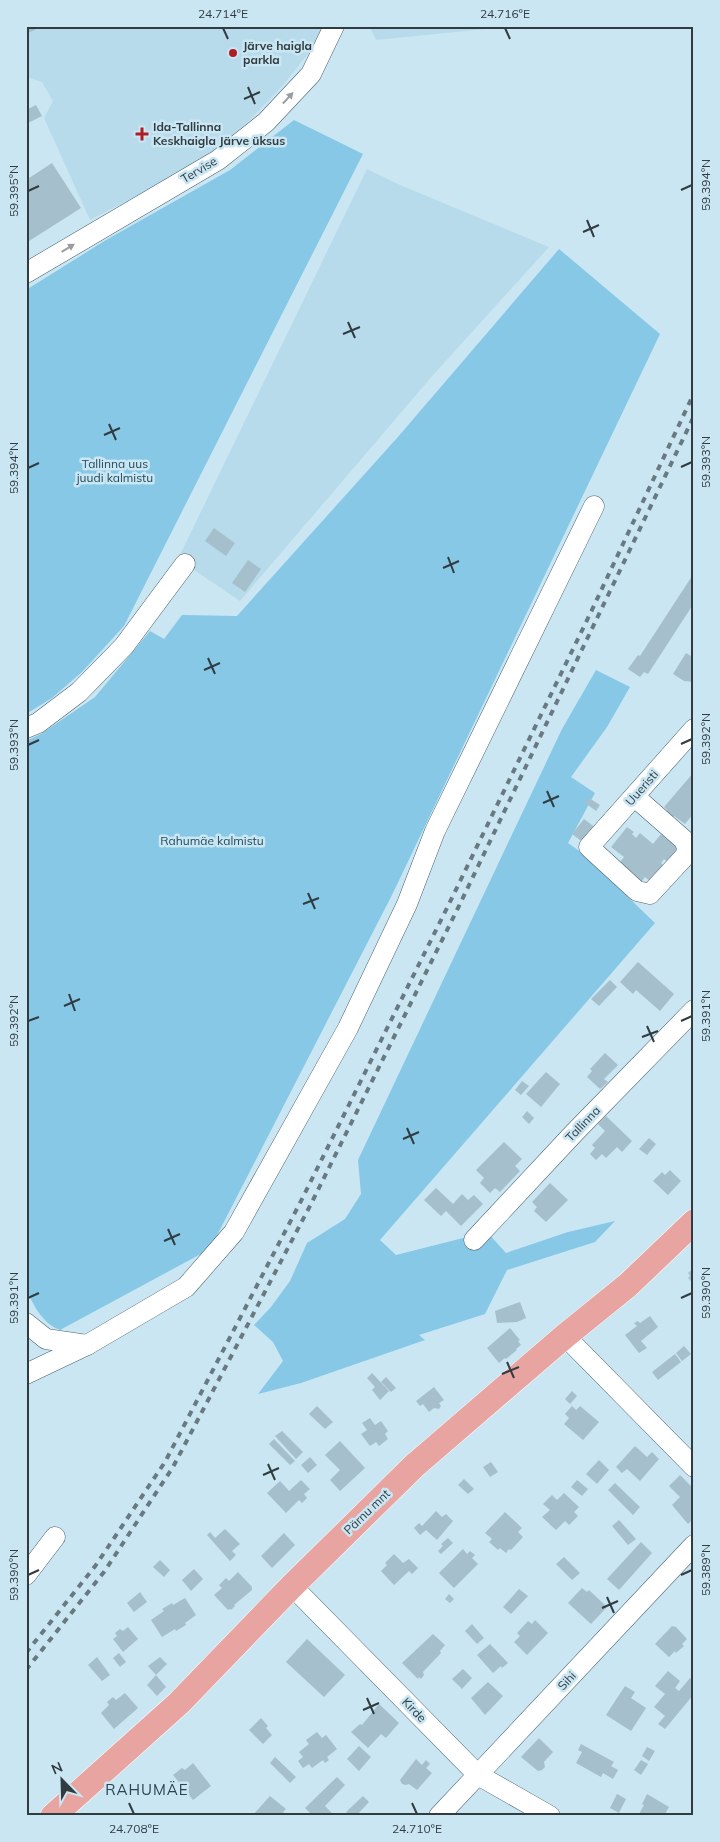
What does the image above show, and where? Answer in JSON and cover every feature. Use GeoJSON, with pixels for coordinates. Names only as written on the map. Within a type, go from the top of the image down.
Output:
{"type":"FeatureCollection","features":[{"type":"Feature","properties":{"kind":"main road","name":"Pärnu mnt"},"geometry":{"type":"LineString","coordinates":[[52,1816],[179,1703],[292,1586],[414,1466],[565,1336],[628,1285],[694,1222]]}},
{"type":"Feature","properties":{"kind":"street","name":"Tervise"},"geometry":{"type":"LineString","coordinates":[[26,273],[218,160],[266,122],[310,74],[334,26]]}},
{"type":"Feature","properties":{"kind":"street"},"geometry":{"type":"LineString","coordinates":[[26,1374],[87,1345],[186,1287],[234,1232],[348,1028],[407,904],[435,831],[594,506]]}},
{"type":"Feature","properties":{"kind":"street"},"geometry":{"type":"LineString","coordinates":[[26,728],[38,723],[79,692],[124,646],[184,564]]}},
{"type":"Feature","properties":{"kind":"street","name":"Uueristi"},"geometry":{"type":"LineString","coordinates":[[635,797],[684,840],[687,847],[686,854],[650,894],[636,891],[589,847],[694,729]]}},
{"type":"Feature","properties":{"kind":"street","name":"Tallinna"},"geometry":{"type":"LineString","coordinates":[[474,1240],[694,1010]]}},
{"type":"Feature","properties":{"kind":"street"},"geometry":{"type":"LineString","coordinates":[[26,1323],[46,1339],[87,1345]]}},
{"type":"Feature","properties":{"kind":"street"},"geometry":{"type":"LineString","coordinates":[[565,1336],[694,1467]]}},
{"type":"Feature","properties":{"kind":"street"},"geometry":{"type":"LineString","coordinates":[[26,1575],[55,1537]]}},
{"type":"Feature","properties":{"kind":"street","name":"Sihi"},"geometry":{"type":"LineString","coordinates":[[439,1816],[694,1545]]}},
{"type":"Feature","properties":{"kind":"street","name":"Kirde"},"geometry":{"type":"LineString","coordinates":[[292,1586],[478,1775],[550,1816]]}},
{"type":"Feature","properties":{"kind":"shaded area","name":"Ida-Tallinna Keskhaigla Järve üksus"},"geometry":{"type":"Polygon","coordinates":[[[26,26],[323,26],[314,46],[284,84],[251,119],[215,150],[176,175],[90,220],[44,118],[53,101],[42,82],[26,77],[26,26]]]}},
{"type":"Feature","properties":{"kind":"shaded area"},"geometry":{"type":"Polygon","coordinates":[[[369,26],[515,26],[376,40],[369,26]]]}},
{"type":"Feature","properties":{"kind":"shaded area"},"geometry":{"type":"Polygon","coordinates":[[[367,169],[400,185],[549,247],[434,374],[240,601],[178,559],[367,169]]]}},
{"type":"Feature","properties":{"kind":"green space","name":"Tallinna uus juudi kalmistu"},"geometry":{"type":"Polygon","coordinates":[[[294,120],[363,154],[124,626],[82,672],[52,698],[26,714],[26,290],[106,240],[230,170],[294,120]]]}},
{"type":"Feature","properties":{"kind":"green space","name":"Rahumäe kalmistu"},"geometry":{"type":"Polygon","coordinates":[[[559,249],[660,334],[392,895],[210,1249],[60,1330],[43,1318],[35,1307],[26,1288],[26,741],[41,734],[95,697],[150,631],[164,639],[182,615],[237,616],[397,438],[559,249]]]}},
{"type":"Feature","properties":{"kind":"green space"},"geometry":{"type":"Polygon","coordinates":[[[596,670],[630,687],[607,727],[571,777],[595,793],[568,843],[582,853],[655,923],[380,1240],[396,1255],[487,1232],[506,1253],[568,1232],[615,1221],[595,1242],[507,1270],[485,1314],[419,1335],[425,1340],[301,1383],[258,1394],[283,1361],[273,1342],[254,1325],[271,1307],[290,1281],[307,1243],[345,1219],[361,1194],[358,1160],[562,729],[596,670]]]}},
{"type":"Feature","properties":{"kind":"building"},"geometry":{"type":"Polygon","coordinates":[[[26,26],[43,26],[26,34],[26,26]]]}},
{"type":"Feature","properties":{"kind":"building"},"geometry":{"type":"Polygon","coordinates":[[[36,105],[42,116],[26,124],[26,110],[36,105]]]}},
{"type":"Feature","properties":{"kind":"building"},"geometry":{"type":"Polygon","coordinates":[[[52,163],[81,208],[26,243],[26,180],[52,163]]]}},
{"type":"Feature","properties":{"kind":"building"},"geometry":{"type":"Polygon","coordinates":[[[214,528],[235,543],[226,556],[205,541],[214,528]]]}},
{"type":"Feature","properties":{"kind":"building"},"geometry":{"type":"Polygon","coordinates":[[[248,560],[261,569],[245,592],[232,583],[248,560]]]}},
{"type":"Feature","properties":{"kind":"building"},"geometry":{"type":"Polygon","coordinates":[[[694,573],[694,603],[648,674],[644,672],[640,677],[628,669],[638,655],[640,656],[694,573]]]}},
{"type":"Feature","properties":{"kind":"building"},"geometry":{"type":"Polygon","coordinates":[[[686,653],[694,658],[694,682],[684,681],[673,674],[686,653]]]}},
{"type":"Feature","properties":{"kind":"building"},"geometry":{"type":"Polygon","coordinates":[[[694,772],[694,813],[685,824],[666,812],[667,810],[664,807],[694,772]]]}},
{"type":"Feature","properties":{"kind":"building"},"geometry":{"type":"Polygon","coordinates":[[[589,798],[600,805],[596,811],[585,803],[589,798]]]}},
{"type":"Feature","properties":{"kind":"building"},"geometry":{"type":"Polygon","coordinates":[[[584,819],[596,828],[584,843],[572,834],[584,819]]]}},
{"type":"Feature","properties":{"kind":"building"},"geometry":{"type":"Polygon","coordinates":[[[627,827],[634,832],[632,834],[636,838],[640,833],[653,844],[661,834],[680,850],[669,863],[664,859],[661,863],[664,866],[651,882],[645,877],[641,882],[621,865],[623,864],[620,862],[624,857],[611,847],[627,827]]]}},
{"type":"Feature","properties":{"kind":"building"},"geometry":{"type":"Polygon","coordinates":[[[638,962],[674,994],[660,1011],[636,990],[633,994],[620,982],[638,962]]]}},
{"type":"Feature","properties":{"kind":"building"},"geometry":{"type":"Polygon","coordinates":[[[610,980],[617,987],[599,1006],[591,999],[610,980]]]}},
{"type":"Feature","properties":{"kind":"building"},"geometry":{"type":"Polygon","coordinates":[[[605,1053],[618,1065],[604,1079],[608,1082],[600,1089],[587,1077],[592,1071],[590,1069],[605,1053]]]}},
{"type":"Feature","properties":{"kind":"building"},"geometry":{"type":"Polygon","coordinates":[[[546,1072],[560,1084],[541,1107],[526,1094],[546,1072]]]}},
{"type":"Feature","properties":{"kind":"building"},"geometry":{"type":"Polygon","coordinates":[[[522,1081],[529,1086],[521,1095],[515,1090],[522,1081]]]}},
{"type":"Feature","properties":{"kind":"building"},"geometry":{"type":"Polygon","coordinates":[[[527,1111],[534,1118],[529,1124],[522,1117],[527,1111]]]}},
{"type":"Feature","properties":{"kind":"building"},"geometry":{"type":"Polygon","coordinates":[[[606,1116],[632,1141],[622,1152],[617,1147],[606,1158],[602,1154],[596,1160],[590,1154],[595,1148],[592,1145],[605,1131],[598,1124],[606,1116]]]}},
{"type":"Feature","properties":{"kind":"building"},"geometry":{"type":"Polygon","coordinates":[[[649,1138],[656,1144],[647,1155],[639,1149],[649,1138]]]}},
{"type":"Feature","properties":{"kind":"building"},"geometry":{"type":"Polygon","coordinates":[[[504,1142],[522,1159],[515,1166],[520,1171],[500,1192],[495,1188],[490,1193],[480,1183],[484,1178],[476,1170],[504,1142]]]}},
{"type":"Feature","properties":{"kind":"building"},"geometry":{"type":"Polygon","coordinates":[[[670,1170],[681,1181],[668,1195],[653,1181],[662,1172],[665,1175],[670,1170]]]}},
{"type":"Feature","properties":{"kind":"building"},"geometry":{"type":"Polygon","coordinates":[[[550,1183],[568,1200],[546,1222],[534,1211],[537,1207],[532,1202],[550,1183]]]}},
{"type":"Feature","properties":{"kind":"building"},"geometry":{"type":"Polygon","coordinates":[[[436,1188],[453,1204],[462,1194],[468,1200],[474,1195],[483,1204],[461,1226],[446,1211],[441,1216],[424,1200],[436,1188]]]}},
{"type":"Feature","properties":{"kind":"building"},"geometry":{"type":"Polygon","coordinates":[[[694,1268],[694,1284],[688,1278],[690,1276],[688,1273],[694,1268]]]}},
{"type":"Feature","properties":{"kind":"building"},"geometry":{"type":"Polygon","coordinates":[[[520,1302],[526,1318],[517,1322],[497,1323],[495,1311],[520,1302]]]}},
{"type":"Feature","properties":{"kind":"building"},"geometry":{"type":"Polygon","coordinates":[[[650,1316],[658,1327],[641,1341],[647,1348],[639,1353],[625,1335],[637,1326],[634,1323],[638,1321],[640,1323],[650,1316]]]}},
{"type":"Feature","properties":{"kind":"building"},"geometry":{"type":"Polygon","coordinates":[[[510,1328],[520,1340],[518,1341],[521,1345],[499,1363],[487,1348],[510,1328]]]}},
{"type":"Feature","properties":{"kind":"building"},"geometry":{"type":"Polygon","coordinates":[[[684,1346],[691,1354],[682,1361],[676,1353],[684,1346]]]}},
{"type":"Feature","properties":{"kind":"building"},"geometry":{"type":"Polygon","coordinates":[[[675,1354],[681,1362],[658,1380],[652,1372],[675,1354]]]}},
{"type":"Feature","properties":{"kind":"building"},"geometry":{"type":"Polygon","coordinates":[[[372,1373],[389,1391],[380,1400],[372,1390],[375,1387],[367,1378],[372,1373]]]}},
{"type":"Feature","properties":{"kind":"building"},"geometry":{"type":"Polygon","coordinates":[[[386,1377],[396,1388],[391,1392],[381,1382],[386,1377]]]}},
{"type":"Feature","properties":{"kind":"building"},"geometry":{"type":"Polygon","coordinates":[[[434,1387],[444,1400],[439,1403],[441,1406],[439,1409],[434,1408],[429,1412],[423,1404],[420,1406],[416,1401],[434,1387]]]}},
{"type":"Feature","properties":{"kind":"building"},"geometry":{"type":"Polygon","coordinates":[[[572,1391],[577,1396],[570,1404],[565,1399],[572,1391]]]}},
{"type":"Feature","properties":{"kind":"building"},"geometry":{"type":"Polygon","coordinates":[[[317,1406],[333,1422],[325,1429],[309,1414],[317,1406]]]}},
{"type":"Feature","properties":{"kind":"building"},"geometry":{"type":"Polygon","coordinates":[[[572,1406],[576,1410],[580,1406],[599,1422],[583,1440],[564,1424],[569,1418],[565,1414],[572,1406]]]}},
{"type":"Feature","properties":{"kind":"building"},"geometry":{"type":"Polygon","coordinates":[[[370,1418],[375,1425],[381,1421],[388,1431],[385,1434],[388,1439],[379,1446],[376,1442],[370,1446],[361,1434],[367,1430],[362,1423],[370,1418]]]}},
{"type":"Feature","properties":{"kind":"building"},"geometry":{"type":"Polygon","coordinates":[[[282,1431],[303,1452],[296,1459],[275,1436],[282,1431]]]}},
{"type":"Feature","properties":{"kind":"building"},"geometry":{"type":"Polygon","coordinates":[[[274,1439],[295,1461],[290,1465],[269,1444],[274,1439]]]}},
{"type":"Feature","properties":{"kind":"building"},"geometry":{"type":"Polygon","coordinates":[[[340,1441],[365,1468],[340,1491],[330,1480],[340,1470],[325,1455],[340,1441]]]}},
{"type":"Feature","properties":{"kind":"building"},"geometry":{"type":"Polygon","coordinates":[[[635,1446],[647,1457],[652,1452],[659,1459],[640,1481],[627,1469],[622,1473],[616,1467],[635,1446]]]}},
{"type":"Feature","properties":{"kind":"building"},"geometry":{"type":"Polygon","coordinates":[[[310,1457],[317,1465],[308,1473],[301,1465],[310,1457]]]}},
{"type":"Feature","properties":{"kind":"building"},"geometry":{"type":"Polygon","coordinates":[[[599,1460],[609,1470],[597,1484],[586,1474],[599,1460]]]}},
{"type":"Feature","properties":{"kind":"building"},"geometry":{"type":"Polygon","coordinates":[[[491,1462],[498,1472],[490,1477],[483,1467],[491,1462]]]}},
{"type":"Feature","properties":{"kind":"building"},"geometry":{"type":"Polygon","coordinates":[[[680,1475],[694,1489],[694,1518],[688,1524],[672,1505],[680,1497],[669,1486],[680,1475]]]}},
{"type":"Feature","properties":{"kind":"building"},"geometry":{"type":"Polygon","coordinates":[[[464,1479],[474,1489],[468,1494],[458,1485],[464,1479]]]}},
{"type":"Feature","properties":{"kind":"building"},"geometry":{"type":"Polygon","coordinates":[[[301,1480],[310,1489],[304,1494],[307,1498],[302,1503],[299,1500],[286,1513],[267,1493],[280,1481],[289,1491],[301,1480]]]}},
{"type":"Feature","properties":{"kind":"building"},"geometry":{"type":"Polygon","coordinates":[[[577,1480],[588,1489],[582,1496],[571,1487],[577,1480]]]}},
{"type":"Feature","properties":{"kind":"building"},"geometry":{"type":"Polygon","coordinates":[[[615,1483],[640,1507],[633,1515],[608,1490],[615,1483]]]}},
{"type":"Feature","properties":{"kind":"building"},"geometry":{"type":"Polygon","coordinates":[[[564,1493],[579,1507],[574,1512],[578,1516],[569,1525],[565,1521],[556,1530],[542,1517],[550,1510],[543,1504],[552,1495],[557,1500],[564,1493]]]}},
{"type":"Feature","properties":{"kind":"building"},"geometry":{"type":"Polygon","coordinates":[[[436,1511],[442,1517],[446,1514],[453,1521],[437,1540],[426,1530],[420,1535],[414,1528],[419,1523],[422,1526],[436,1511]]]}},
{"type":"Feature","properties":{"kind":"building"},"geometry":{"type":"Polygon","coordinates":[[[505,1512],[522,1528],[518,1532],[523,1537],[506,1553],[500,1548],[498,1550],[489,1542],[492,1539],[485,1533],[505,1512]]]}},
{"type":"Feature","properties":{"kind":"building"},"geometry":{"type":"Polygon","coordinates":[[[619,1520],[636,1539],[628,1545],[612,1526],[619,1520]]]}},
{"type":"Feature","properties":{"kind":"building"},"geometry":{"type":"Polygon","coordinates":[[[225,1529],[240,1544],[232,1551],[236,1555],[230,1561],[207,1535],[210,1532],[215,1538],[225,1529]]]}},
{"type":"Feature","properties":{"kind":"building"},"geometry":{"type":"Polygon","coordinates":[[[284,1533],[295,1545],[272,1568],[261,1556],[284,1533]]]}},
{"type":"Feature","properties":{"kind":"building"},"geometry":{"type":"Polygon","coordinates":[[[448,1538],[453,1543],[441,1554],[438,1551],[443,1546],[441,1544],[448,1538]]]}},
{"type":"Feature","properties":{"kind":"building"},"geometry":{"type":"Polygon","coordinates":[[[641,1542],[652,1553],[619,1590],[607,1579],[641,1542]]]}},
{"type":"Feature","properties":{"kind":"building"},"geometry":{"type":"Polygon","coordinates":[[[463,1549],[467,1554],[470,1551],[475,1555],[472,1558],[478,1564],[454,1588],[439,1573],[463,1549]]]}},
{"type":"Feature","properties":{"kind":"building"},"geometry":{"type":"Polygon","coordinates":[[[394,1554],[403,1563],[409,1559],[418,1568],[412,1574],[409,1571],[394,1585],[381,1571],[387,1565],[385,1563],[394,1554]]]}},
{"type":"Feature","properties":{"kind":"building"},"geometry":{"type":"Polygon","coordinates":[[[564,1557],[580,1573],[572,1580],[556,1564],[564,1557]]]}},
{"type":"Feature","properties":{"kind":"building"},"geometry":{"type":"Polygon","coordinates":[[[160,1560],[170,1570],[164,1577],[153,1567],[160,1560]]]}},
{"type":"Feature","properties":{"kind":"building"},"geometry":{"type":"Polygon","coordinates":[[[194,1569],[203,1579],[191,1591],[182,1580],[194,1569]]]}},
{"type":"Feature","properties":{"kind":"building"},"geometry":{"type":"Polygon","coordinates":[[[238,1572],[252,1587],[252,1590],[234,1605],[231,1610],[228,1610],[214,1595],[222,1588],[219,1585],[226,1578],[229,1581],[238,1572]]]}},
{"type":"Feature","properties":{"kind":"building"},"geometry":{"type":"Polygon","coordinates":[[[582,1588],[587,1592],[589,1590],[607,1607],[591,1624],[568,1603],[582,1588]]]}},
{"type":"Feature","properties":{"kind":"building"},"geometry":{"type":"Polygon","coordinates":[[[519,1589],[528,1596],[511,1614],[503,1607],[519,1589]]]}},
{"type":"Feature","properties":{"kind":"building"},"geometry":{"type":"Polygon","coordinates":[[[140,1592],[147,1602],[134,1612],[127,1603],[140,1592]]]}},
{"type":"Feature","properties":{"kind":"building"},"geometry":{"type":"Polygon","coordinates":[[[449,1594],[454,1599],[450,1603],[445,1599],[449,1594]]]}},
{"type":"Feature","properties":{"kind":"building"},"geometry":{"type":"Polygon","coordinates":[[[185,1598],[196,1615],[185,1623],[186,1625],[162,1637],[151,1620],[164,1611],[162,1609],[185,1598]]]}},
{"type":"Feature","properties":{"kind":"building"},"geometry":{"type":"Polygon","coordinates":[[[535,1620],[548,1633],[527,1655],[514,1642],[520,1636],[517,1633],[528,1621],[532,1624],[535,1620]]]}},
{"type":"Feature","properties":{"kind":"building"},"geometry":{"type":"Polygon","coordinates":[[[472,1624],[484,1638],[477,1644],[465,1631],[472,1624]]]}},
{"type":"Feature","properties":{"kind":"building"},"geometry":{"type":"Polygon","coordinates":[[[672,1626],[676,1627],[687,1639],[682,1644],[684,1646],[669,1657],[655,1644],[672,1626]]]}},
{"type":"Feature","properties":{"kind":"building"},"geometry":{"type":"Polygon","coordinates":[[[128,1627],[138,1639],[123,1652],[113,1639],[117,1636],[115,1633],[120,1629],[123,1631],[128,1627]]]}},
{"type":"Feature","properties":{"kind":"building"},"geometry":{"type":"Polygon","coordinates":[[[433,1634],[445,1645],[440,1651],[441,1653],[423,1672],[424,1675],[421,1679],[419,1677],[418,1679],[402,1663],[433,1634]]]}},
{"type":"Feature","properties":{"kind":"building"},"geometry":{"type":"Polygon","coordinates":[[[307,1639],[345,1675],[324,1697],[286,1662],[307,1639]]]}},
{"type":"Feature","properties":{"kind":"building"},"geometry":{"type":"Polygon","coordinates":[[[490,1644],[508,1663],[493,1673],[477,1655],[490,1644]]]}},
{"type":"Feature","properties":{"kind":"building"},"geometry":{"type":"Polygon","coordinates":[[[119,1653],[126,1662],[120,1667],[113,1658],[119,1653]]]}},
{"type":"Feature","properties":{"kind":"building"},"geometry":{"type":"Polygon","coordinates":[[[97,1657],[110,1675],[102,1681],[88,1665],[97,1657]]]}},
{"type":"Feature","properties":{"kind":"building"},"geometry":{"type":"Polygon","coordinates":[[[160,1657],[167,1664],[156,1675],[148,1666],[160,1657]]]}},
{"type":"Feature","properties":{"kind":"building"},"geometry":{"type":"Polygon","coordinates":[[[463,1669],[472,1678],[462,1689],[452,1679],[463,1669]]]}},
{"type":"Feature","properties":{"kind":"building"},"geometry":{"type":"Polygon","coordinates":[[[668,1671],[680,1681],[675,1688],[679,1691],[690,1678],[694,1681],[694,1694],[665,1729],[658,1724],[665,1716],[654,1707],[665,1694],[655,1686],[668,1671]]]}},
{"type":"Feature","properties":{"kind":"building"},"geometry":{"type":"Polygon","coordinates":[[[156,1675],[166,1687],[157,1696],[147,1685],[156,1675]]]}},
{"type":"Feature","properties":{"kind":"building"},"geometry":{"type":"Polygon","coordinates":[[[488,1682],[503,1696],[485,1715],[471,1698],[488,1682]]]}},
{"type":"Feature","properties":{"kind":"building"},"geometry":{"type":"Polygon","coordinates":[[[625,1686],[635,1692],[631,1698],[646,1708],[631,1731],[606,1715],[625,1686]]]}},
{"type":"Feature","properties":{"kind":"building"},"geometry":{"type":"Polygon","coordinates":[[[125,1693],[138,1708],[114,1729],[101,1713],[109,1705],[107,1702],[113,1697],[116,1700],[125,1693]]]}},
{"type":"Feature","properties":{"kind":"building"},"geometry":{"type":"Polygon","coordinates":[[[379,1704],[399,1723],[386,1738],[381,1734],[368,1748],[351,1732],[360,1724],[362,1725],[379,1704]]]}},
{"type":"Feature","properties":{"kind":"building"},"geometry":{"type":"Polygon","coordinates":[[[261,1718],[268,1726],[266,1728],[272,1735],[263,1744],[249,1730],[261,1718]]]}},
{"type":"Feature","properties":{"kind":"building"},"geometry":{"type":"Polygon","coordinates":[[[317,1732],[322,1738],[326,1735],[337,1749],[327,1757],[329,1760],[325,1763],[323,1760],[312,1768],[309,1764],[303,1768],[298,1761],[303,1757],[299,1752],[309,1744],[306,1740],[317,1732]]]}},
{"type":"Feature","properties":{"kind":"building"},"geometry":{"type":"Polygon","coordinates":[[[539,1738],[553,1752],[544,1762],[545,1767],[538,1771],[521,1757],[539,1738]]]}},
{"type":"Feature","properties":{"kind":"building"},"geometry":{"type":"Polygon","coordinates":[[[581,1744],[614,1762],[611,1766],[618,1770],[613,1779],[603,1773],[601,1777],[576,1763],[582,1752],[578,1750],[581,1744]]]}},
{"type":"Feature","properties":{"kind":"building"},"geometry":{"type":"Polygon","coordinates":[[[359,1746],[371,1757],[359,1771],[347,1759],[359,1746]]]}},
{"type":"Feature","properties":{"kind":"building"},"geometry":{"type":"Polygon","coordinates":[[[647,1747],[655,1751],[649,1761],[642,1756],[647,1747]]]}},
{"type":"Feature","properties":{"kind":"building"},"geometry":{"type":"Polygon","coordinates":[[[275,1757],[296,1777],[290,1783],[270,1763],[275,1757]]]}},
{"type":"Feature","properties":{"kind":"building"},"geometry":{"type":"Polygon","coordinates":[[[416,1759],[422,1765],[426,1760],[430,1764],[426,1768],[432,1773],[417,1790],[409,1784],[402,1784],[400,1780],[416,1759]]]}},
{"type":"Feature","properties":{"kind":"building"},"geometry":{"type":"Polygon","coordinates":[[[641,1760],[648,1764],[641,1775],[634,1770],[641,1760]]]}},
{"type":"Feature","properties":{"kind":"building"},"geometry":{"type":"Polygon","coordinates":[[[193,1763],[211,1786],[193,1800],[173,1775],[182,1768],[185,1770],[193,1763]]]}},
{"type":"Feature","properties":{"kind":"building"},"geometry":{"type":"Polygon","coordinates":[[[337,1777],[345,1785],[325,1806],[335,1816],[313,1816],[305,1808],[337,1777]]]}},
{"type":"Feature","properties":{"kind":"building"},"geometry":{"type":"Polygon","coordinates":[[[617,1794],[626,1799],[619,1813],[610,1808],[617,1794]]]}},
{"type":"Feature","properties":{"kind":"building"},"geometry":{"type":"Polygon","coordinates":[[[647,1794],[669,1807],[664,1816],[639,1814],[647,1794]]]}},
{"type":"Feature","properties":{"kind":"building"},"geometry":{"type":"Polygon","coordinates":[[[270,1796],[286,1809],[283,1812],[287,1816],[252,1816],[270,1796]]]}},
{"type":"Feature","properties":{"kind":"building"},"geometry":{"type":"Polygon","coordinates":[[[363,1796],[369,1802],[356,1816],[350,1816],[346,1812],[363,1796]]]}},
{"type":"Feature","properties":{"kind":"railway"},"geometry":{"type":"LineString","coordinates":[[26,1653],[96,1565],[165,1462],[301,1201],[448,906],[591,612],[694,393]]}},
{"type":"Feature","properties":{"kind":"railway"},"geometry":{"type":"LineString","coordinates":[[26,1670],[104,1572],[173,1467],[311,1204],[458,908],[694,416]]}},
{"type":"Feature","properties":{"kind":"place","name":"Järve haigla parkla"},"geometry":{"type":"Point","coordinates":[233,53]}},
{"type":"Feature","properties":{"kind":"place","name":"Ida-Tallinna Keskhaigla Järve üksus"},"geometry":{"type":"Point","coordinates":[142,134]}},
{"type":"Feature","properties":{"kind":"district","name":"RAHUMÄE"},"geometry":{"type":"Point","coordinates":[147,1790]}}]}
